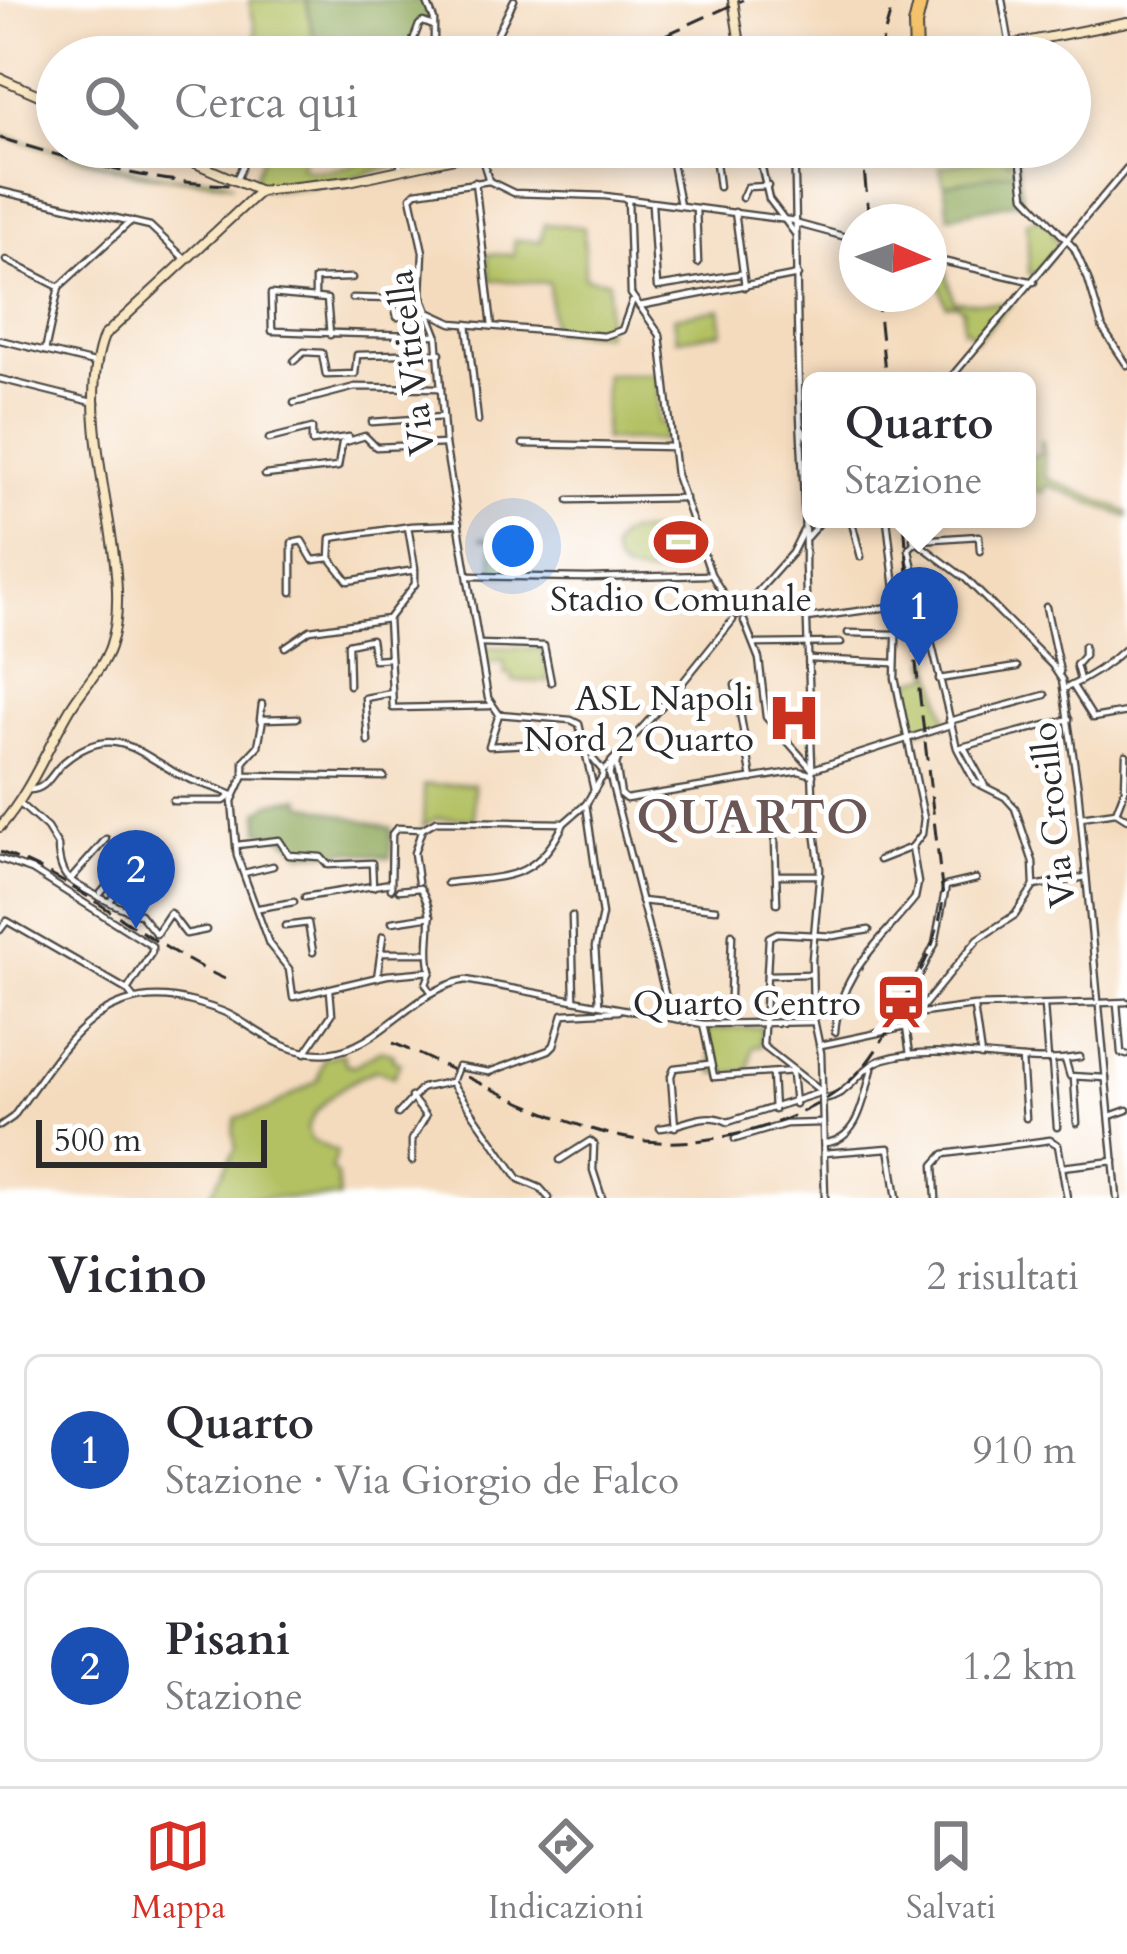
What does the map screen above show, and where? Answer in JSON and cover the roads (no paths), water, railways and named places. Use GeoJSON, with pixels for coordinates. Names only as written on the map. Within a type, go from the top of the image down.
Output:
{"type":"FeatureCollection","features":[{"type":"Feature","properties":{"kind":"highway"},"geometry":{"type":"LineString","coordinates":[[914,36],[919,0]]}},
{"type":"Feature","properties":{"kind":"main road"},"geometry":{"type":"LineString","coordinates":[[734,0],[739,36]]}},
{"type":"Feature","properties":{"kind":"main road"},"geometry":{"type":"LineString","coordinates":[[1056,36],[1127,22]]}},
{"type":"Feature","properties":{"kind":"main road"},"geometry":{"type":"LineString","coordinates":[[0,78],[36,94]]}},
{"type":"Feature","properties":{"kind":"main road"},"geometry":{"type":"LineString","coordinates":[[208,168],[260,190],[297,189],[405,168]]}},
{"type":"Feature","properties":{"kind":"main road"},"geometry":{"type":"LineString","coordinates":[[0,827],[30,790],[69,710],[109,650],[113,636],[115,565],[96,403],[100,346],[109,328],[260,190]]}},
{"type":"Feature","properties":{"kind":"street"},"geometry":{"type":"LineString","coordinates":[[426,0],[434,20],[433,36]]}},
{"type":"Feature","properties":{"kind":"street"},"geometry":{"type":"LineString","coordinates":[[496,36],[514,0]]}},
{"type":"Feature","properties":{"kind":"street"},"geometry":{"type":"LineString","coordinates":[[1002,0],[1008,36]]}},
{"type":"Feature","properties":{"kind":"street"},"geometry":{"type":"LineString","coordinates":[[414,36],[418,25],[432,25]]}},
{"type":"Feature","properties":{"kind":"street"},"geometry":{"type":"LineString","coordinates":[[236,180],[241,168]]}},
{"type":"Feature","properties":{"kind":"street"},"geometry":{"type":"LineString","coordinates":[[485,168],[489,181]]}},
{"type":"Feature","properties":{"kind":"street"},"geometry":{"type":"LineString","coordinates":[[673,168],[680,206]]}},
{"type":"Feature","properties":{"kind":"street"},"geometry":{"type":"LineString","coordinates":[[717,168],[719,187]]}},
{"type":"Feature","properties":{"kind":"street"},"geometry":{"type":"LineString","coordinates":[[763,168],[769,199],[783,220],[839,235]]}},
{"type":"Feature","properties":{"kind":"street"},"geometry":{"type":"LineString","coordinates":[[794,168],[802,478]]}},
{"type":"Feature","properties":{"kind":"street"},"geometry":{"type":"LineString","coordinates":[[1020,168],[1028,200],[1069,241],[1088,279],[1103,329],[1127,365]]}},
{"type":"Feature","properties":{"kind":"street"},"geometry":{"type":"LineString","coordinates":[[956,372],[1127,168]]}},
{"type":"Feature","properties":{"kind":"street","name":"Via Viticella"},"geometry":{"type":"LineString","coordinates":[[490,706],[445,444],[437,335],[421,294],[423,251],[412,194],[489,181],[506,192],[628,199],[783,220]]}},
{"type":"Feature","properties":{"kind":"street"},"geometry":{"type":"LineString","coordinates":[[475,182],[493,328]]}},
{"type":"Feature","properties":{"kind":"street"},"geometry":{"type":"LineString","coordinates":[[742,198],[747,187],[768,186]]}},
{"type":"Feature","properties":{"kind":"street"},"geometry":{"type":"LineString","coordinates":[[0,191],[150,226],[185,259]]}},
{"type":"Feature","properties":{"kind":"street"},"geometry":{"type":"LineString","coordinates":[[352,298],[393,299],[397,317],[429,314],[493,328],[613,334],[622,330],[635,303],[628,199]]}},
{"type":"Feature","properties":{"kind":"street"},"geometry":{"type":"LineString","coordinates":[[652,202],[657,287],[740,274]]}},
{"type":"Feature","properties":{"kind":"street"},"geometry":{"type":"LineString","coordinates":[[696,208],[698,262]]}},
{"type":"Feature","properties":{"kind":"street"},"geometry":{"type":"LineString","coordinates":[[735,212],[745,287]]}},
{"type":"Feature","properties":{"kind":"street"},"geometry":{"type":"LineString","coordinates":[[44,351],[59,287],[131,221]]}},
{"type":"Feature","properties":{"kind":"street"},"geometry":{"type":"LineString","coordinates":[[6,260],[59,287]]}},
{"type":"Feature","properties":{"kind":"street"},"geometry":{"type":"LineString","coordinates":[[947,262],[1034,281]]}},
{"type":"Feature","properties":{"kind":"street"},"geometry":{"type":"LineString","coordinates":[[635,303],[798,274]]}},
{"type":"Feature","properties":{"kind":"street"},"geometry":{"type":"LineString","coordinates":[[315,297],[315,279],[352,278]]}},
{"type":"Feature","properties":{"kind":"street"},"geometry":{"type":"LineString","coordinates":[[330,335],[327,299],[272,294],[272,331],[330,335],[437,335]]}},
{"type":"Feature","properties":{"kind":"street"},"geometry":{"type":"LineString","coordinates":[[635,303],[660,335],[676,475],[711,574],[755,644],[764,712],[808,770]]}},
{"type":"Feature","properties":{"kind":"street"},"geometry":{"type":"LineString","coordinates":[[466,324],[478,421]]}},
{"type":"Feature","properties":{"kind":"street"},"geometry":{"type":"LineString","coordinates":[[0,340],[98,364]]}},
{"type":"Feature","properties":{"kind":"street"},"geometry":{"type":"LineString","coordinates":[[294,361],[304,352],[322,352],[326,375],[343,376],[355,374],[357,355],[440,353]]}},
{"type":"Feature","properties":{"kind":"street"},"geometry":{"type":"LineString","coordinates":[[0,380],[96,403]]}},
{"type":"Feature","properties":{"kind":"street"},"geometry":{"type":"LineString","coordinates":[[295,403],[355,387],[441,388]]}},
{"type":"Feature","properties":{"kind":"street"},"geometry":{"type":"LineString","coordinates":[[372,422],[443,417]]}},
{"type":"Feature","properties":{"kind":"street"},"geometry":{"type":"LineString","coordinates":[[269,439],[312,428],[312,442],[365,436],[380,447],[445,444]]}},
{"type":"Feature","properties":{"kind":"street"},"geometry":{"type":"LineString","coordinates":[[265,476],[340,466],[342,443],[365,436]]}},
{"type":"Feature","properties":{"kind":"street"},"geometry":{"type":"LineString","coordinates":[[524,444],[673,447]]}},
{"type":"Feature","properties":{"kind":"street"},"geometry":{"type":"LineString","coordinates":[[569,500],[685,498]]}},
{"type":"Feature","properties":{"kind":"street"},"geometry":{"type":"LineString","coordinates":[[415,570],[350,581],[330,558],[331,538],[459,524]]}},
{"type":"Feature","properties":{"kind":"street"},"geometry":{"type":"LineString","coordinates":[[285,647],[310,630],[388,619],[414,587],[408,527]]}},
{"type":"Feature","properties":{"kind":"street"},"geometry":{"type":"LineString","coordinates":[[804,528],[812,756],[808,770],[820,875],[812,974],[820,1045],[825,1197],[815,1198]]}},
{"type":"Feature","properties":{"kind":"street"},"geometry":{"type":"LineString","coordinates":[[805,542],[814,529],[809,528]]}},
{"type":"Feature","properties":{"kind":"street"},"geometry":{"type":"LineString","coordinates":[[447,883],[518,875],[536,861],[564,823],[586,804],[621,752],[816,528]]}},
{"type":"Feature","properties":{"kind":"street"},"geometry":{"type":"LineString","coordinates":[[853,528],[861,557]]}},
{"type":"Feature","properties":{"kind":"street"},"geometry":{"type":"LineString","coordinates":[[879,860],[912,847],[924,824],[895,663],[897,606],[888,528]]}},
{"type":"Feature","properties":{"kind":"street"},"geometry":{"type":"LineString","coordinates":[[915,528],[916,541]]}},
{"type":"Feature","properties":{"kind":"street"},"geometry":{"type":"LineString","coordinates":[[820,1045],[906,1027],[983,934],[1016,915],[1034,886],[1033,862],[1015,808],[1005,796],[979,782],[950,723],[909,549],[916,541],[979,536],[980,551]]}},
{"type":"Feature","properties":{"kind":"street"},"geometry":{"type":"LineString","coordinates":[[292,592],[292,543],[302,541],[315,561],[330,558]]}},
{"type":"Feature","properties":{"kind":"street","name":"Via Crocillo"},"geometry":{"type":"LineString","coordinates":[[916,541],[966,579],[1059,674],[1064,689],[1081,817],[1117,1198]]}},
{"type":"Feature","properties":{"kind":"street"},"geometry":{"type":"LineString","coordinates":[[470,575],[704,578],[711,574]]}},
{"type":"Feature","properties":{"kind":"street"},"geometry":{"type":"LineString","coordinates":[[807,618],[897,606]]}},
{"type":"Feature","properties":{"kind":"street"},"geometry":{"type":"LineString","coordinates":[[1046,608],[1059,674]]}},
{"type":"Feature","properties":{"kind":"street"},"geometry":{"type":"LineString","coordinates":[[388,619],[393,708],[490,706],[499,714],[571,720],[579,724],[586,741],[595,788]]}},
{"type":"Feature","properties":{"kind":"street"},"geometry":{"type":"LineString","coordinates":[[848,633],[895,634]]}},
{"type":"Feature","properties":{"kind":"street"},"geometry":{"type":"LineString","coordinates":[[350,685],[348,644],[371,639],[374,659],[391,658]]}},
{"type":"Feature","properties":{"kind":"street"},"geometry":{"type":"LineString","coordinates":[[755,644],[841,643]]}},
{"type":"Feature","properties":{"kind":"street"},"geometry":{"type":"LineString","coordinates":[[479,644],[544,646],[551,682]]}},
{"type":"Feature","properties":{"kind":"street"},"geometry":{"type":"LineString","coordinates":[[1079,680],[1076,665],[1084,656],[1084,646]]}},
{"type":"Feature","properties":{"kind":"street"},"geometry":{"type":"LineString","coordinates":[[1064,689],[1100,673],[1127,647]]}},
{"type":"Feature","properties":{"kind":"street"},"geometry":{"type":"LineString","coordinates":[[809,659],[895,663]]}},
{"type":"Feature","properties":{"kind":"street"},"geometry":{"type":"LineString","coordinates":[[938,680],[1017,667]]}},
{"type":"Feature","properties":{"kind":"street"},"geometry":{"type":"LineString","coordinates":[[735,685],[752,779]]}},
{"type":"Feature","properties":{"kind":"street"},"geometry":{"type":"LineString","coordinates":[[1073,686],[1094,718],[1127,712]]}},
{"type":"Feature","properties":{"kind":"street"},"geometry":{"type":"LineString","coordinates":[[368,742],[365,698],[392,693]]}},
{"type":"Feature","properties":{"kind":"street"},"geometry":{"type":"LineString","coordinates":[[593,764],[609,773],[626,799],[808,770],[1046,695]]}},
{"type":"Feature","properties":{"kind":"street"},"geometry":{"type":"LineString","coordinates":[[255,749],[262,704]]}},
{"type":"Feature","properties":{"kind":"street"},"geometry":{"type":"LineString","coordinates":[[499,714],[489,746],[586,741]]}},
{"type":"Feature","properties":{"kind":"street"},"geometry":{"type":"LineString","coordinates":[[173,801],[224,801],[233,795],[263,719],[297,718]]}},
{"type":"Feature","properties":{"kind":"street"},"geometry":{"type":"LineString","coordinates":[[960,747],[1069,719]]}},
{"type":"Feature","properties":{"kind":"street"},"geometry":{"type":"LineString","coordinates":[[30,790],[40,788],[64,762],[109,741],[137,748],[176,773],[233,795]]}},
{"type":"Feature","properties":{"kind":"street"},"geometry":{"type":"LineString","coordinates":[[1116,812],[1125,789],[1126,755]]}},
{"type":"Feature","properties":{"kind":"street"},"geometry":{"type":"LineString","coordinates":[[800,757],[812,756]]}},
{"type":"Feature","properties":{"kind":"street"},"geometry":{"type":"LineString","coordinates":[[609,773],[671,1017]]}},
{"type":"Feature","properties":{"kind":"street"},"geometry":{"type":"LineString","coordinates":[[244,776],[384,777]]}},
{"type":"Feature","properties":{"kind":"street"},"geometry":{"type":"LineString","coordinates":[[233,795],[243,873],[271,948],[289,969],[294,998],[431,971]]}},
{"type":"Feature","properties":{"kind":"street"},"geometry":{"type":"LineString","coordinates":[[20,804],[47,828],[58,846],[66,876],[127,912],[140,914],[155,934],[169,913],[185,934],[206,930]]}},
{"type":"Feature","properties":{"kind":"street"},"geometry":{"type":"LineString","coordinates":[[586,804],[602,915],[595,946],[599,1004]]}},
{"type":"Feature","properties":{"kind":"street"},"geometry":{"type":"LineString","coordinates":[[1081,817],[1116,812],[1127,818]]}},
{"type":"Feature","properties":{"kind":"street"},"geometry":{"type":"LineString","coordinates":[[394,888],[393,830],[422,829],[436,820],[564,823]]}},
{"type":"Feature","properties":{"kind":"street"},"geometry":{"type":"LineString","coordinates":[[418,882],[414,853],[422,829]]}},
{"type":"Feature","properties":{"kind":"street"},"geometry":{"type":"LineString","coordinates":[[71,879],[106,839]]}},
{"type":"Feature","properties":{"kind":"street"},"geometry":{"type":"LineString","coordinates":[[236,846],[279,840],[289,855],[321,856],[328,866],[373,863],[373,887]]}},
{"type":"Feature","properties":{"kind":"street"},"geometry":{"type":"LineString","coordinates":[[775,842],[778,903]]}},
{"type":"Feature","properties":{"kind":"street"},"geometry":{"type":"LineString","coordinates":[[835,1032],[836,1014],[853,969],[915,898],[918,883],[912,847]]}},
{"type":"Feature","properties":{"kind":"street"},"geometry":{"type":"LineString","coordinates":[[0,859],[43,877],[152,946],[127,990]]}},
{"type":"Feature","properties":{"kind":"street"},"geometry":{"type":"LineString","coordinates":[[110,901],[142,859]]}},
{"type":"Feature","properties":{"kind":"street"},"geometry":{"type":"LineString","coordinates":[[100,895],[124,866]]}},
{"type":"Feature","properties":{"kind":"street"},"geometry":{"type":"LineString","coordinates":[[243,873],[273,866]]}},
{"type":"Feature","properties":{"kind":"street"},"geometry":{"type":"LineString","coordinates":[[776,875],[820,875]]}},
{"type":"Feature","properties":{"kind":"street"},"geometry":{"type":"LineString","coordinates":[[1034,886],[1086,877]]}},
{"type":"Feature","properties":{"kind":"street"},"geometry":{"type":"LineString","coordinates":[[914,1017],[906,1002],[937,940],[946,886],[976,879]]}},
{"type":"Feature","properties":{"kind":"street"},"geometry":{"type":"LineString","coordinates":[[305,897],[373,887],[420,888],[432,908],[429,988]]}},
{"type":"Feature","properties":{"kind":"street"},"geometry":{"type":"LineString","coordinates":[[257,908],[294,902]]}},
{"type":"Feature","properties":{"kind":"street"},"geometry":{"type":"LineString","coordinates":[[640,902],[716,909]]}},
{"type":"Feature","properties":{"kind":"street"},"geometry":{"type":"LineString","coordinates":[[392,922],[431,916]]}},
{"type":"Feature","properties":{"kind":"street"},"geometry":{"type":"LineString","coordinates":[[572,916],[574,999]]}},
{"type":"Feature","properties":{"kind":"street"},"geometry":{"type":"LineString","coordinates":[[0,930],[7,921],[127,990],[134,999]]}},
{"type":"Feature","properties":{"kind":"street"},"geometry":{"type":"LineString","coordinates":[[285,926],[308,923],[313,952]]}},
{"type":"Feature","properties":{"kind":"street"},"geometry":{"type":"LineString","coordinates":[[822,1095],[764,1046],[771,934],[832,936],[869,930]]}},
{"type":"Feature","properties":{"kind":"street"},"geometry":{"type":"LineString","coordinates":[[729,1026],[732,934]]}},
{"type":"Feature","properties":{"kind":"street"},"geometry":{"type":"LineString","coordinates":[[377,978],[382,936]]}},
{"type":"Feature","properties":{"kind":"street"},"geometry":{"type":"LineString","coordinates":[[382,953],[427,953]]}},
{"type":"Feature","properties":{"kind":"street"},"geometry":{"type":"LineString","coordinates":[[767,975],[812,974]]}},
{"type":"Feature","properties":{"kind":"street"},"geometry":{"type":"LineString","coordinates":[[0,1126],[14,1117],[75,1033],[134,999],[180,999],[229,1013],[285,1049],[326,1054],[355,1046],[429,988],[458,981],[485,981],[704,1024],[763,1024],[836,1014]]}},
{"type":"Feature","properties":{"kind":"street"},"geometry":{"type":"LineString","coordinates":[[305,1052],[332,1014],[330,990]]}},
{"type":"Feature","properties":{"kind":"street"},"geometry":{"type":"LineString","coordinates":[[914,1017],[974,1006],[1127,1002]]}},
{"type":"Feature","properties":{"kind":"street"},"geometry":{"type":"LineString","coordinates":[[1117,1003],[1121,1053],[1127,1055]]}},
{"type":"Feature","properties":{"kind":"street"},"geometry":{"type":"LineString","coordinates":[[1043,1004],[1057,1127]]}},
{"type":"Feature","properties":{"kind":"street"},"geometry":{"type":"LineString","coordinates":[[974,1006],[981,1056]]}},
{"type":"Feature","properties":{"kind":"street"},"geometry":{"type":"LineString","coordinates":[[452,1081],[458,1067],[489,1072],[549,1050],[563,1014],[607,1009],[644,1012]]}},
{"type":"Feature","properties":{"kind":"street"},"geometry":{"type":"LineString","coordinates":[[704,1024],[710,1074],[793,1071]]}},
{"type":"Feature","properties":{"kind":"street"},"geometry":{"type":"LineString","coordinates":[[906,1027],[910,1054]]}},
{"type":"Feature","properties":{"kind":"street"},"geometry":{"type":"LineString","coordinates":[[659,1128],[701,1117],[728,1122],[844,1093],[873,1065],[910,1054],[1080,1057]]}},
{"type":"Feature","properties":{"kind":"street"},"geometry":{"type":"LineString","coordinates":[[1022,1059],[1026,1118]]}},
{"type":"Feature","properties":{"kind":"street"},"geometry":{"type":"LineString","coordinates":[[1065,1059],[1066,1072],[1075,1078],[1106,1078]]}},
{"type":"Feature","properties":{"kind":"street"},"geometry":{"type":"LineString","coordinates":[[675,1127],[674,1068],[709,1064]]}},
{"type":"Feature","properties":{"kind":"street"},"geometry":{"type":"LineString","coordinates":[[824,1143],[847,1135],[857,1119],[873,1065]]}},
{"type":"Feature","properties":{"kind":"street"},"geometry":{"type":"LineString","coordinates":[[793,1071],[795,1104]]}},
{"type":"Feature","properties":{"kind":"street"},"geometry":{"type":"LineString","coordinates":[[772,1072],[774,1111]]}},
{"type":"Feature","properties":{"kind":"street"},"geometry":{"type":"LineString","coordinates":[[1075,1078],[1077,1124]]}},
{"type":"Feature","properties":{"kind":"street"},"geometry":{"type":"LineString","coordinates":[[398,1114],[422,1088],[452,1081]]}},
{"type":"Feature","properties":{"kind":"street"},"geometry":{"type":"LineString","coordinates":[[452,1081],[519,1179],[541,1188],[549,1198]]}},
{"type":"Feature","properties":{"kind":"street"},"geometry":{"type":"LineString","coordinates":[[411,1097],[426,1116],[412,1140],[412,1161]]}},
{"type":"Feature","properties":{"kind":"street"},"geometry":{"type":"LineString","coordinates":[[1110,1116],[1127,1110]]}},
{"type":"Feature","properties":{"kind":"street"},"geometry":{"type":"LineString","coordinates":[[735,1139],[786,1124],[823,1123]]}},
{"type":"Feature","properties":{"kind":"street"},"geometry":{"type":"LineString","coordinates":[[936,1198],[934,1165],[944,1154],[1050,1140],[1058,1145],[1067,1198]]}},
{"type":"Feature","properties":{"kind":"street"},"geometry":{"type":"LineString","coordinates":[[560,1160],[590,1141],[594,1144],[593,1170],[602,1198]]}},
{"type":"Feature","properties":{"kind":"street"},"geometry":{"type":"LineString","coordinates":[[824,1153],[889,1148],[897,1198]]}},
{"type":"Feature","properties":{"kind":"street"},"geometry":{"type":"LineString","coordinates":[[1062,1168],[1127,1161]]}},
{"type":"Feature","properties":{"kind":"railway"},"geometry":{"type":"LineString","coordinates":[[663,36],[743,0]]}},
{"type":"Feature","properties":{"kind":"railway"},"geometry":{"type":"LineString","coordinates":[[884,36],[894,0]]}},
{"type":"Feature","properties":{"kind":"railway"},"geometry":{"type":"LineString","coordinates":[[0,138],[36,148]]}},
{"type":"Feature","properties":{"kind":"railway"},"geometry":{"type":"LineString","coordinates":[[111,168],[230,185]]}},
{"type":"Feature","properties":{"kind":"railway"},"geometry":{"type":"LineString","coordinates":[[864,168],[867,204]]}},
{"type":"Feature","properties":{"kind":"railway"},"geometry":{"type":"LineString","coordinates":[[879,312],[885,372]]}},
{"type":"Feature","properties":{"kind":"railway"},"geometry":{"type":"LineString","coordinates":[[393,1043],[570,1122],[659,1142],[719,1138],[781,1121],[834,1093],[855,1076],[883,1040],[919,975],[935,937],[943,897],[905,528]]}},
{"type":"Feature","properties":{"kind":"railway"},"geometry":{"type":"LineString","coordinates":[[0,852],[59,879],[225,979]]}},
{"type":"Feature","properties":{"kind":"place","name":"Stadio Comunale"},"geometry":{"type":"Point","coordinates":[681,542]}},
{"type":"Feature","properties":{"kind":"place","name":"Quarto"},"geometry":{"type":"Point","coordinates":[919,666]}},
{"type":"Feature","properties":{"kind":"place","name":"ASL Napoli Nord 2 Quarto"},"geometry":{"type":"Point","coordinates":[794,718]}},
{"type":"Feature","properties":{"kind":"place","name":"Pisani"},"geometry":{"type":"Point","coordinates":[136,929]}},
{"type":"Feature","properties":{"kind":"place","name":"Quarto Centro"},"geometry":{"type":"Point","coordinates":[901,1002]}},
{"type":"Feature","properties":{"kind":"district","name":"QUARTO"},"geometry":{"type":"Point","coordinates":[754,816]}}]}
